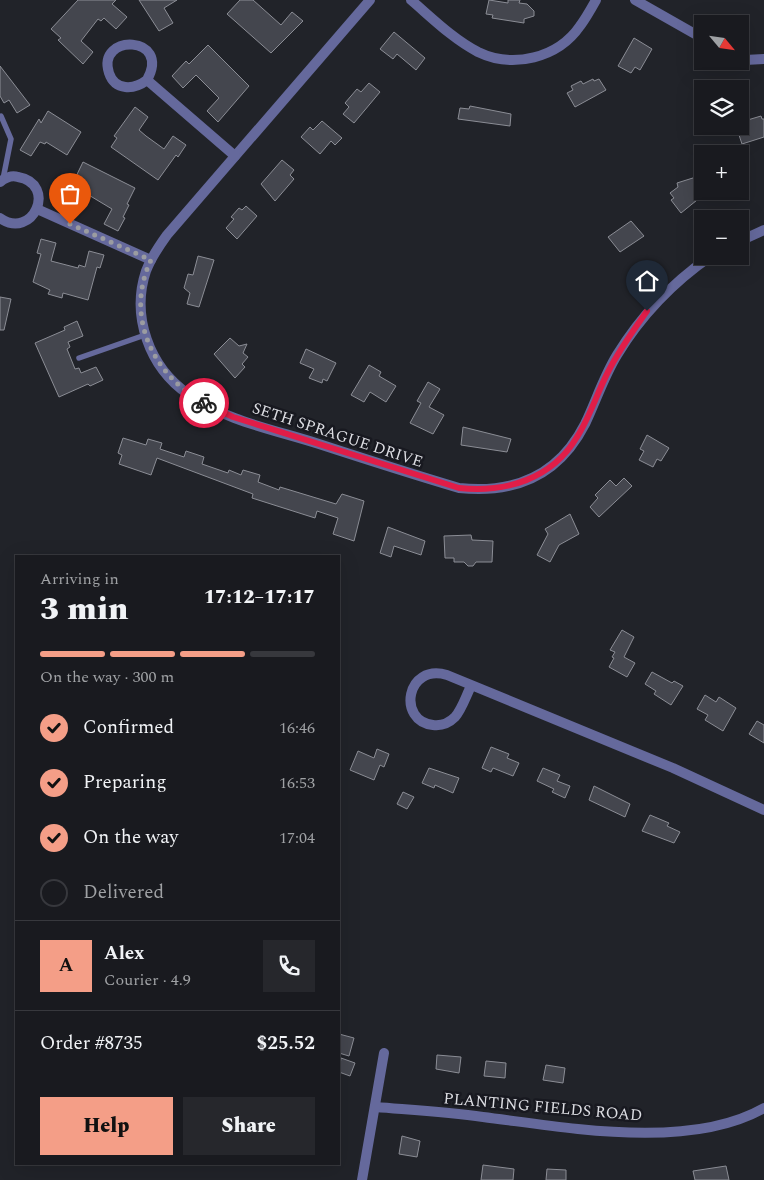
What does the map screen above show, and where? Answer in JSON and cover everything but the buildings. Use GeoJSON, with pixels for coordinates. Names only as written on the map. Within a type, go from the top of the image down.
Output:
{"type":"FeatureCollection","features":[{"type":"Feature","properties":{"kind":"street","name":"SETH SPRAGUE DRIVE"},"geometry":{"type":"LineString","coordinates":[[370,0],[167,235],[151,260],[141,293],[141,317],[152,354],[177,386],[195,398],[233,417],[459,488],[482,491],[505,488],[544,472],[562,457],[581,430],[617,355],[647,311],[698,265]]}},
{"type":"Feature","properties":{"kind":"street"},"geometry":{"type":"LineString","coordinates":[[412,0],[461,42],[478,52],[509,61],[528,59],[548,53],[566,41],[580,27],[596,0]]}},
{"type":"Feature","properties":{"kind":"street"},"geometry":{"type":"LineString","coordinates":[[635,0],[694,33]]}},
{"type":"Feature","properties":{"kind":"street"},"geometry":{"type":"LineString","coordinates":[[134,43],[144,48],[152,58],[152,72],[147,80],[139,86],[130,88],[119,85],[111,77],[108,68],[110,55],[121,45],[134,43]]}},
{"type":"Feature","properties":{"kind":"street"},"geometry":{"type":"LineString","coordinates":[[749,60],[764,59]]}},
{"type":"Feature","properties":{"kind":"street"},"geometry":{"type":"LineString","coordinates":[[147,80],[235,156]]}},
{"type":"Feature","properties":{"kind":"street"},"geometry":{"type":"LineString","coordinates":[[1,181],[14,176],[25,178],[33,183],[38,192],[37,209],[28,220],[19,223],[1,220]]}},
{"type":"Feature","properties":{"kind":"street"},"geometry":{"type":"LineString","coordinates":[[37,209],[151,260]]}},
{"type":"Feature","properties":{"kind":"street"},"geometry":{"type":"LineString","coordinates":[[749,237],[764,230]]}},
{"type":"Feature","properties":{"kind":"street"},"geometry":{"type":"LineString","coordinates":[[471,686],[458,713],[446,723],[432,725],[424,722],[418,718],[411,707],[412,689],[425,676],[439,673],[673,768],[764,810]]}},
{"type":"Feature","properties":{"kind":"street"},"geometry":{"type":"LineString","coordinates":[[362,1180],[384,1053]]}},
{"type":"Feature","properties":{"kind":"street","name":"PLANTING FIELDS ROAD"},"geometry":{"type":"LineString","coordinates":[[376,1107],[449,1112],[578,1128],[654,1132],[701,1130],[724,1125],[764,1108]]}},
{"type":"Feature","properties":{"kind":"lane"},"geometry":{"type":"LineString","coordinates":[[1,116],[11,139],[1,181]]}},
{"type":"Feature","properties":{"kind":"lane"},"geometry":{"type":"LineString","coordinates":[[78,358],[145,335]]}},
{"type":"Feature","properties":{"kind":"way so far"},"geometry":{"type":"LineString","coordinates":[[70,224],[151,260],[146,270],[141,293],[141,317],[152,354],[177,386],[204,403]]}},
{"type":"Feature","properties":{"kind":"route"},"geometry":{"type":"LineString","coordinates":[[204,403],[233,417],[459,488],[482,491],[505,488],[525,482],[544,472],[562,457],[577,438],[617,355],[647,311]]}}]}
